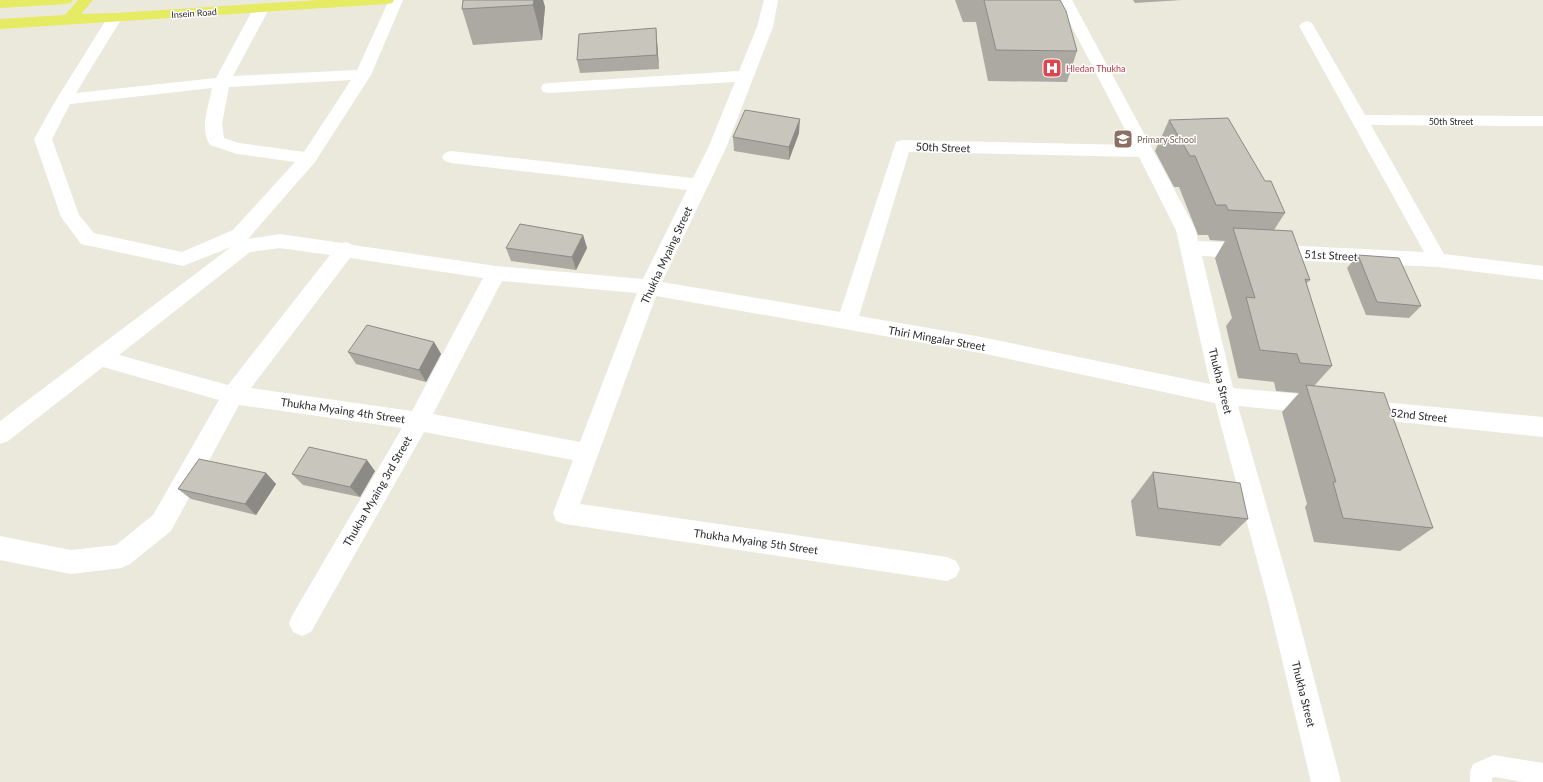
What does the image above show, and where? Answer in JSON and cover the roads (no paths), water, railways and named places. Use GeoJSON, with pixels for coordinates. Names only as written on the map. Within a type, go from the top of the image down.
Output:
{"type":"FeatureCollection","features":[{"type":"Feature","properties":{"kind":"main road"},"geometry":{"type":"LineString","coordinates":[[0,4],[66,0]]}},
{"type":"Feature","properties":{"kind":"main road"},"geometry":{"type":"LineString","coordinates":[[69,19],[86,0]]}},
{"type":"Feature","properties":{"kind":"main road","name":"Insein Road"},"geometry":{"type":"LineString","coordinates":[[0,24],[387,0]]}},
{"type":"Feature","properties":{"kind":"street"},"geometry":{"type":"LineString","coordinates":[[114,18],[64,100],[43,139],[70,217],[88,239],[183,259],[240,235],[309,158],[363,75],[396,0]]}},
{"type":"Feature","properties":{"kind":"street","name":"Thukha Myaing Street"},"geometry":{"type":"LineString","coordinates":[[565,513],[649,286],[717,148],[765,27],[771,0]]}},
{"type":"Feature","properties":{"kind":"street","name":"Thukha Street"},"geometry":{"type":"LineString","coordinates":[[1065,0],[1186,230],[1224,396],[1282,605],[1326,782]]}},
{"type":"Feature","properties":{"kind":"street"},"geometry":{"type":"LineString","coordinates":[[261,9],[222,82],[213,124],[216,141],[237,148],[309,158]]}},
{"type":"Feature","properties":{"kind":"street"},"geometry":{"type":"LineString","coordinates":[[1307,26],[1438,260]]}},
{"type":"Feature","properties":{"kind":"street"},"geometry":{"type":"LineString","coordinates":[[64,100],[222,82],[363,75]]}},
{"type":"Feature","properties":{"kind":"street"},"geometry":{"type":"LineString","coordinates":[[549,88],[745,76]]}},
{"type":"Feature","properties":{"kind":"street","name":"50th Street"},"geometry":{"type":"LineString","coordinates":[[1360,120],[1543,121]]}},
{"type":"Feature","properties":{"kind":"street","name":"50th Street"},"geometry":{"type":"LineString","coordinates":[[847,322],[902,146],[1145,151]]}},
{"type":"Feature","properties":{"kind":"street"},"geometry":{"type":"LineString","coordinates":[[451,157],[698,185]]}},
{"type":"Feature","properties":{"kind":"street","name":"Thiri Mingalar Street"},"geometry":{"type":"LineString","coordinates":[[0,434],[245,246],[280,241],[346,249],[496,273],[649,286],[981,345],[1224,396]]}},
{"type":"Feature","properties":{"kind":"street","name":"51st Street"},"geometry":{"type":"LineString","coordinates":[[1190,248],[1438,260],[1543,273]]}},
{"type":"Feature","properties":{"kind":"street"},"geometry":{"type":"LineString","coordinates":[[0,548],[71,562],[121,556],[162,523],[233,395],[346,249]]}},
{"type":"Feature","properties":{"kind":"street","name":"Thukha Myaing 3rd Street"},"geometry":{"type":"LineString","coordinates":[[302,623],[418,421],[496,273]]}},
{"type":"Feature","properties":{"kind":"street","name":"Thukha Myaing 4th Street"},"geometry":{"type":"LineString","coordinates":[[100,358],[233,395],[418,421],[588,453]]}},
{"type":"Feature","properties":{"kind":"street","name":"52nd Street"},"geometry":{"type":"LineString","coordinates":[[1224,396],[1543,427]]}},
{"type":"Feature","properties":{"kind":"street","name":"Thukha Myaing 5th Street"},"geometry":{"type":"LineString","coordinates":[[565,513],[947,569]]}},
{"type":"Feature","properties":{"kind":"lane"},"geometry":{"type":"LineString","coordinates":[[1480,782],[1481,772],[1494,766],[1543,774]]}},
{"type":"Feature","properties":{"kind":"place","name":"Hledan Thukha"},"geometry":{"type":"Point","coordinates":[1052,68]}},
{"type":"Feature","properties":{"kind":"place","name":"Primary School"},"geometry":{"type":"Point","coordinates":[1123,139]}}]}
